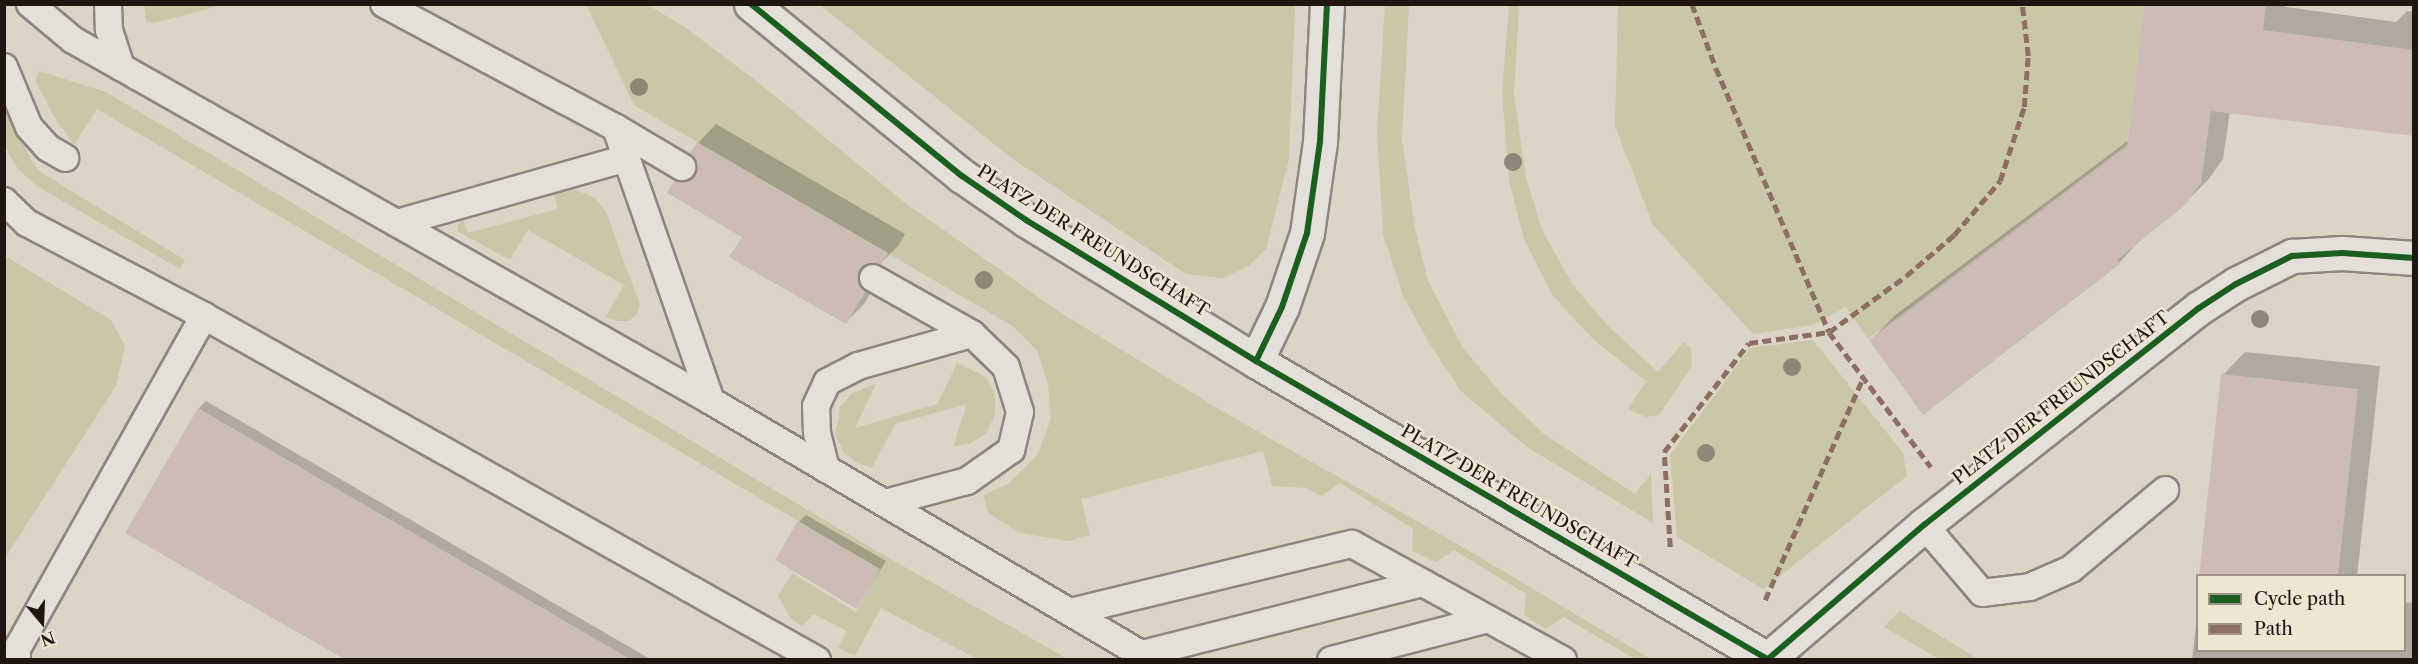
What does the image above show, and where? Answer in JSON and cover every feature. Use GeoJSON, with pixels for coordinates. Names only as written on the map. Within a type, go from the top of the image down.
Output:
{"type":"FeatureCollection","features":[{"type":"Feature","properties":{"kind":"street","name":"PLATZ DER FREUNDSCHAFT"},"geometry":{"type":"LineString","coordinates":[[751,4],[962,176],[1026,220],[1256,361],[1768,659],[1924,525],[2199,308],[2236,284],[2292,256],[2342,253],[2414,258]]}},
{"type":"Feature","properties":{"kind":"street"},"geometry":{"type":"LineString","coordinates":[[1256,361],[1282,307],[1307,233],[1320,142],[1327,4]]}},
{"type":"Feature","properties":{"kind":"lane"},"geometry":{"type":"LineString","coordinates":[[30,4],[73,39],[711,401],[1147,657],[1423,583]]}},
{"type":"Feature","properties":{"kind":"lane"},"geometry":{"type":"LineString","coordinates":[[108,4],[110,30],[121,67]]}},
{"type":"Feature","properties":{"kind":"lane"},"geometry":{"type":"LineString","coordinates":[[384,4],[616,128],[682,167]]}},
{"type":"Feature","properties":{"kind":"lane"},"geometry":{"type":"LineString","coordinates":[[4,67],[29,127],[48,148],[65,158]]}},
{"type":"Feature","properties":{"kind":"lane"},"geometry":{"type":"LineString","coordinates":[[616,128],[711,401]]}},
{"type":"Feature","properties":{"kind":"lane"},"geometry":{"type":"LineString","coordinates":[[397,223],[626,158]]}},
{"type":"Feature","properties":{"kind":"lane"},"geometry":{"type":"LineString","coordinates":[[4,201],[27,223],[204,316],[818,660]]}},
{"type":"Feature","properties":{"kind":"lane"},"geometry":{"type":"LineString","coordinates":[[873,278],[972,334],[1006,367],[1020,412],[1011,450],[967,481],[885,503]]}},
{"type":"Feature","properties":{"kind":"lane"},"geometry":{"type":"LineString","coordinates":[[16,660],[17,649],[204,316]]}},
{"type":"Feature","properties":{"kind":"lane"},"geometry":{"type":"LineString","coordinates":[[826,469],[817,433],[816,406],[826,382],[858,366],[972,334]]}},
{"type":"Feature","properties":{"kind":"lane"},"geometry":{"type":"LineString","coordinates":[[1924,525],[1982,593],[2030,588],[2071,569],[2165,490]]}},
{"type":"Feature","properties":{"kind":"lane"},"geometry":{"type":"LineString","coordinates":[[1070,612],[1353,544],[1563,660]]}},
{"type":"Feature","properties":{"kind":"lane"},"geometry":{"type":"LineString","coordinates":[[1331,660],[1488,619]]}},
{"type":"Feature","properties":{"kind":"shaded area"},"geometry":{"type":"Polygon","coordinates":[[[144,4],[223,5],[154,23],[146,22],[144,4]]]}},
{"type":"Feature","properties":{"kind":"shaded area"},"geometry":{"type":"Polygon","coordinates":[[[586,5],[648,5],[686,28],[759,83],[904,202],[1061,313],[1232,417],[1447,538],[1651,659],[1635,659],[1564,617],[1546,629],[1524,615],[1526,594],[1454,550],[1436,562],[1412,551],[1413,529],[1340,483],[1322,496],[1306,488],[1272,486],[1263,451],[1081,499],[1090,535],[1068,541],[1020,533],[989,514],[983,495],[1008,484],[1038,454],[1051,419],[1048,384],[1038,352],[1014,327],[634,105],[586,5]]]}},
{"type":"Feature","properties":{"kind":"shaded area"},"geometry":{"type":"Polygon","coordinates":[[[820,5],[1295,5],[1289,159],[1266,249],[1249,266],[1223,278],[1186,274],[1014,160],[820,5]]]}},
{"type":"Feature","properties":{"kind":"shaded area"},"geometry":{"type":"Polygon","coordinates":[[[1385,5],[1409,5],[1402,139],[1415,229],[1428,281],[1463,348],[1501,393],[1544,434],[1635,494],[1651,474],[1653,523],[1527,447],[1461,391],[1431,346],[1404,298],[1383,234],[1377,133],[1385,5]]]}},
{"type":"Feature","properties":{"kind":"shaded area"},"geometry":{"type":"Polygon","coordinates":[[[1509,5],[1519,5],[1514,94],[1526,178],[1542,230],[1573,285],[1607,325],[1658,372],[1684,342],[1691,348],[1692,366],[1659,415],[1646,417],[1628,409],[1646,381],[1595,341],[1553,296],[1524,239],[1509,181],[1502,93],[1509,5]]]}},
{"type":"Feature","properties":{"kind":"shaded area"},"geometry":{"type":"Polygon","coordinates":[[[1618,5],[2144,5],[2127,144],[1868,339],[1846,307],[1813,325],[1753,334],[1653,225],[1615,126],[1618,5]]]}},
{"type":"Feature","properties":{"kind":"shaded area"},"geometry":{"type":"Polygon","coordinates":[[[39,71],[106,92],[885,556],[1068,659],[977,659],[881,608],[855,656],[838,648],[847,631],[813,614],[803,626],[792,620],[778,596],[792,573],[856,612],[880,569],[97,109],[74,145],[53,115],[35,80],[39,71]]]}},
{"type":"Feature","properties":{"kind":"shaded area"},"geometry":{"type":"Polygon","coordinates":[[[4,103],[31,160],[40,172],[185,260],[180,269],[38,187],[18,169],[5,147],[4,103]]]}},
{"type":"Feature","properties":{"kind":"shaded area"},"geometry":{"type":"Polygon","coordinates":[[[576,190],[595,198],[606,212],[640,305],[636,316],[628,321],[617,321],[606,317],[624,285],[528,230],[510,260],[459,232],[457,226],[463,220],[468,233],[558,209],[554,193],[576,190]]]}},
{"type":"Feature","properties":{"kind":"shaded area"},"geometry":{"type":"Polygon","coordinates":[[[5,256],[111,320],[125,346],[116,386],[5,558],[5,256]]]}},
{"type":"Feature","properties":{"kind":"shaded area"},"geometry":{"type":"Polygon","coordinates":[[[1813,340],[1903,453],[1907,476],[1763,589],[1677,537],[1670,455],[1750,348],[1813,340]]]}},
{"type":"Feature","properties":{"kind":"shaded area"},"geometry":{"type":"Polygon","coordinates":[[[957,363],[986,377],[995,394],[995,415],[986,433],[971,443],[953,447],[967,404],[895,424],[872,468],[857,463],[844,453],[835,435],[840,408],[851,394],[876,384],[855,428],[937,404],[957,363]]]}},
{"type":"Feature","properties":{"kind":"shaded area"},"geometry":{"type":"Polygon","coordinates":[[[1900,611],[1978,659],[1939,659],[1884,627],[1900,611]]]}},
{"type":"Feature","properties":{"kind":"building"},"geometry":{"type":"Polygon","coordinates":[[[2144,4],[2266,4],[2263,30],[2414,50],[2414,136],[2211,111],[2201,183],[2185,205],[2117,260],[2120,264],[1923,415],[1869,340],[2127,146],[2144,4]]]}},
{"type":"Feature","properties":{"kind":"building"},"geometry":{"type":"Polygon","coordinates":[[[697,142],[888,253],[881,265],[872,263],[860,270],[858,279],[866,291],[846,324],[729,257],[742,237],[667,193],[674,180],[689,180],[695,174],[695,160],[689,154],[697,142]]]}},
{"type":"Feature","properties":{"kind":"building"},"geometry":{"type":"Polygon","coordinates":[[[2221,374],[2358,389],[2338,574],[2199,574],[2221,374]]]}},
{"type":"Feature","properties":{"kind":"building"},"geometry":{"type":"Polygon","coordinates":[[[198,408],[632,660],[346,660],[125,533],[198,408]]]}},
{"type":"Feature","properties":{"kind":"building"},"geometry":{"type":"Polygon","coordinates":[[[798,521],[880,569],[857,609],[775,560],[798,521]]]}},
{"type":"Feature","properties":{"kind":"marked path"},"geometry":{"type":"LineString","coordinates":[[1692,4],[1716,68],[1829,332],[1931,467]]}},
{"type":"Feature","properties":{"kind":"marked path"},"geometry":{"type":"LineString","coordinates":[[1670,547],[1664,452],[1749,343],[1829,332],[1906,276],[1954,235],[2000,181],[2024,107],[2028,56],[2022,4]]}},
{"type":"Feature","properties":{"kind":"marked path"},"geometry":{"type":"LineString","coordinates":[[1765,600],[1863,378]]}},
{"type":"Feature","properties":{"kind":"cycle path"},"geometry":{"type":"LineString","coordinates":[[751,4],[962,176],[1026,220],[1256,361],[1769,660]]}},
{"type":"Feature","properties":{"kind":"cycle path"},"geometry":{"type":"LineString","coordinates":[[1256,361],[1282,307],[1307,233],[1320,142],[1327,4]]}},
{"type":"Feature","properties":{"kind":"cycle path"},"geometry":{"type":"LineString","coordinates":[[1768,659],[1924,525],[2199,308],[2236,284],[2292,256],[2342,253],[2414,258]]}}]}
